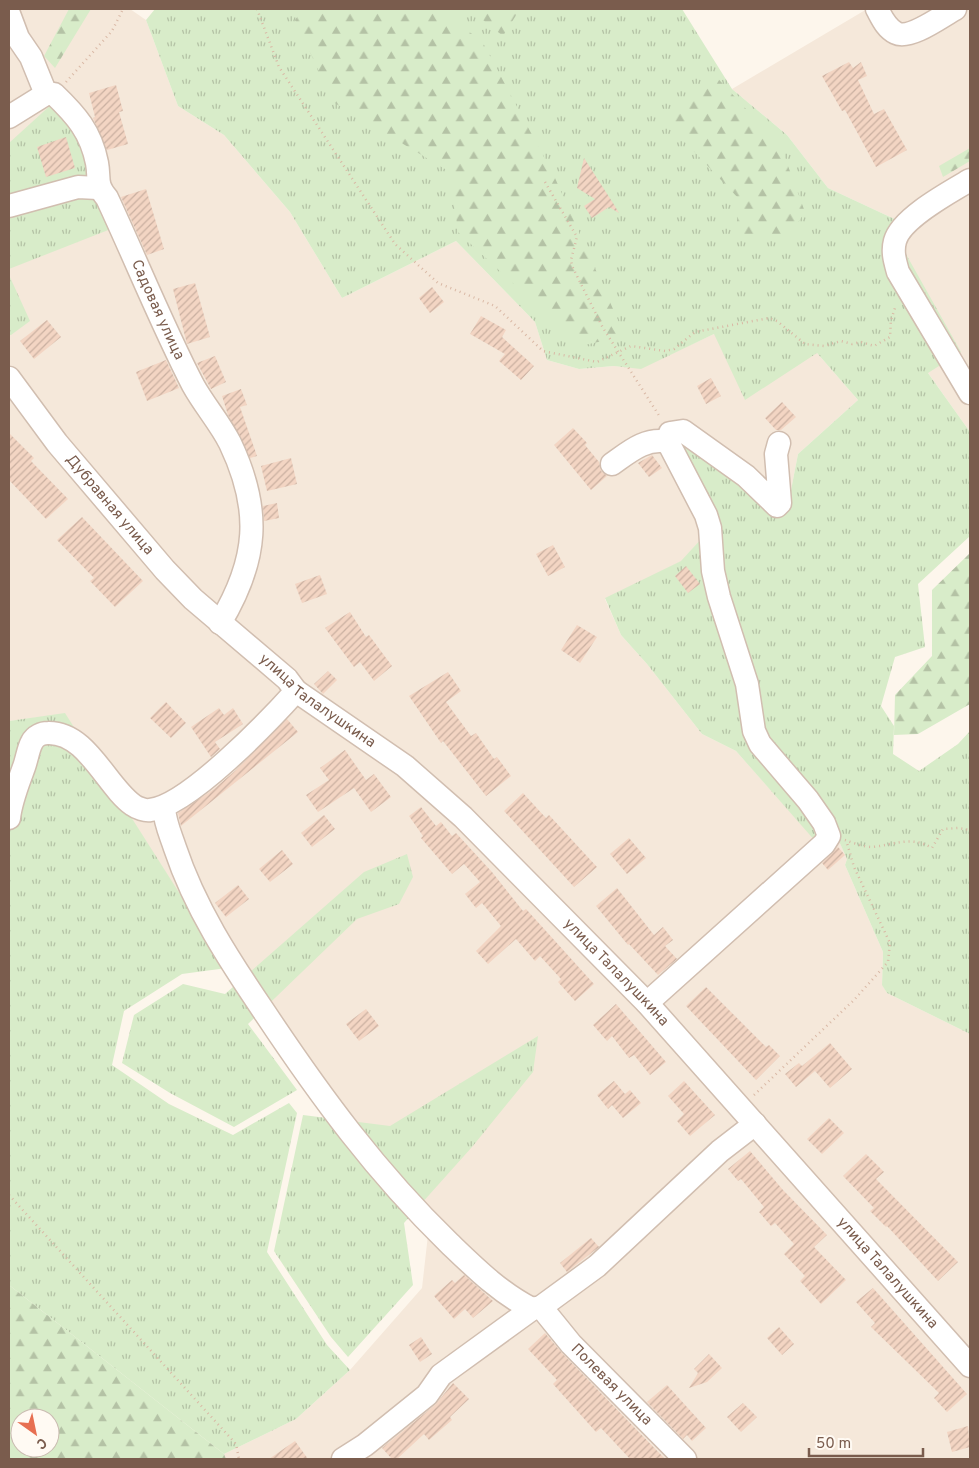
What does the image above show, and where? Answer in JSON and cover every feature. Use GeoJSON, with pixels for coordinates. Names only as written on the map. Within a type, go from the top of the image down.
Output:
{"type":"FeatureCollection","features":[{"type":"Feature","properties":{"kind":"street"},"geometry":{"type":"LineString","coordinates":[[877,9],[891,30],[897,34],[909,35],[956,9]]}},
{"type":"Feature","properties":{"kind":"street"},"geometry":{"type":"LineString","coordinates":[[9,14],[18,38],[31,57],[50,94],[77,116],[88,135],[97,163],[98,188],[78,187],[9,206]]}},
{"type":"Feature","properties":{"kind":"street"},"geometry":{"type":"LineString","coordinates":[[9,117],[50,94]]}},
{"type":"Feature","properties":{"kind":"street"},"geometry":{"type":"LineString","coordinates":[[970,180],[901,227],[895,240],[893,256],[898,272],[970,394]]}},
{"type":"Feature","properties":{"kind":"street","name":"Садовая улица"},"geometry":{"type":"LineString","coordinates":[[98,188],[107,198],[194,385],[229,442],[248,488],[253,530],[236,596],[220,623]]}},
{"type":"Feature","properties":{"kind":"street","name":"Дубравная улица"},"geometry":{"type":"LineString","coordinates":[[9,378],[57,443],[152,555],[193,599],[220,623]]}},
{"type":"Feature","properties":{"kind":"street"},"geometry":{"type":"LineString","coordinates":[[612,464],[637,446],[684,432],[746,476],[777,506],[780,503],[776,454],[779,443]]}},
{"type":"Feature","properties":{"kind":"street"},"geometry":{"type":"LineString","coordinates":[[647,1003],[824,844],[838,839],[808,800],[760,744],[754,731],[747,684],[719,597],[714,572],[710,528],[706,515],[669,438]]}},
{"type":"Feature","properties":{"kind":"street","name":"улица Талалушкина"},"geometry":{"type":"LineString","coordinates":[[220,623],[287,679],[296,691],[405,766],[464,817],[647,1003],[865,1251],[970,1366]]}},
{"type":"Feature","properties":{"kind":"street"},"geometry":{"type":"LineString","coordinates":[[9,818],[10,804],[32,741],[45,733],[68,738],[90,756],[133,805],[148,811],[164,808],[199,783],[258,734],[296,691]]}},
{"type":"Feature","properties":{"kind":"street"},"geometry":{"type":"LineString","coordinates":[[164,808],[165,823],[180,867],[228,961],[316,1090],[355,1140],[433,1227],[476,1269],[514,1300],[536,1308]]}},
{"type":"Feature","properties":{"kind":"street"},"geometry":{"type":"LineString","coordinates":[[343,1459],[365,1445],[427,1394],[441,1375],[597,1266],[720,1151],[748,1116]]}},
{"type":"Feature","properties":{"kind":"street","name":"Полевая улица"},"geometry":{"type":"LineString","coordinates":[[536,1308],[685,1459]]}},
{"type":"Feature","properties":{"kind":"path"},"geometry":{"type":"LineString","coordinates":[[50,94],[85,64],[112,31],[123,9]]}},
{"type":"Feature","properties":{"kind":"path"},"geometry":{"type":"LineString","coordinates":[[257,9],[279,67],[395,244],[438,283],[495,306],[543,351],[597,362],[631,346],[665,351],[674,349],[695,332],[769,318],[777,321],[805,344],[824,346],[841,341],[852,344],[861,342],[874,346],[890,337],[891,320],[904,282]]}},
{"type":"Feature","properties":{"kind":"path"},"geometry":{"type":"LineString","coordinates":[[545,182],[577,237],[571,260],[572,266],[618,352],[669,438]]}},
{"type":"Feature","properties":{"kind":"path"},"geometry":{"type":"LineString","coordinates":[[838,839],[870,847],[904,840],[924,843],[932,848],[942,829],[958,828],[970,830]]}},
{"type":"Feature","properties":{"kind":"path"},"geometry":{"type":"LineString","coordinates":[[748,1116],[888,962],[890,943],[854,867],[838,839]]}},
{"type":"Feature","properties":{"kind":"path"},"geometry":{"type":"LineString","coordinates":[[9,1195],[236,1444],[239,1459]]}},
{"type":"Feature","properties":{"kind":"shaded area"},"geometry":{"type":"Polygon","coordinates":[[[9,9],[130,9],[146,20],[178,106],[224,135],[290,212],[342,298],[456,241],[535,322],[547,360],[579,369],[614,366],[641,368],[714,334],[817,353],[858,400],[798,454],[787,511],[702,538],[682,561],[605,599],[621,635],[647,664],[702,734],[736,751],[816,841],[834,829],[847,859],[845,865],[883,952],[882,984],[887,993],[970,1034],[970,1459],[226,1459],[224,1454],[296,1419],[350,1370],[422,1288],[429,1226],[236,983],[65,714],[9,721],[9,9]]]}},
{"type":"Feature","properties":{"kind":"shaded area"},"geometry":{"type":"Polygon","coordinates":[[[867,9],[970,9],[970,432],[928,373],[902,247],[903,223],[828,188],[787,135],[732,89],[867,9]]]}},
{"type":"Feature","properties":{"kind":"green space"},"geometry":{"type":"Polygon","coordinates":[[[69,9],[91,9],[55,68],[44,56],[69,9]]]}},
{"type":"Feature","properties":{"kind":"green space"},"geometry":{"type":"Polygon","coordinates":[[[155,9],[682,9],[732,89],[787,135],[828,188],[903,223],[902,247],[961,352],[928,373],[970,432],[970,536],[918,584],[925,647],[895,657],[881,706],[894,726],[893,754],[919,771],[958,744],[970,731],[970,1034],[887,993],[882,985],[883,952],[845,865],[847,859],[834,830],[816,842],[736,751],[702,734],[647,664],[621,635],[605,598],[681,561],[702,538],[674,437],[787,511],[798,454],[858,400],[817,353],[745,400],[714,334],[641,369],[614,366],[579,369],[547,360],[535,322],[456,241],[342,298],[290,212],[224,135],[178,106],[146,20],[155,9]]]}},
{"type":"Feature","properties":{"kind":"green space"},"geometry":{"type":"Polygon","coordinates":[[[303,9],[437,9],[482,41],[555,178],[625,336],[580,346],[458,232],[450,172],[333,102],[295,20],[303,9]]]}},
{"type":"Feature","properties":{"kind":"green space"},"geometry":{"type":"Polygon","coordinates":[[[469,9],[520,9],[503,36],[469,9]]]}},
{"type":"Feature","properties":{"kind":"green space"},"geometry":{"type":"Polygon","coordinates":[[[711,71],[781,147],[805,212],[788,237],[735,235],[740,200],[667,123],[711,71]]]}},
{"type":"Feature","properties":{"kind":"green space"},"geometry":{"type":"Polygon","coordinates":[[[54,102],[69,115],[116,227],[9,269],[9,143],[54,102]]]}},
{"type":"Feature","properties":{"kind":"green space"},"geometry":{"type":"Polygon","coordinates":[[[970,148],[970,161],[943,177],[939,166],[970,148]]]}},
{"type":"Feature","properties":{"kind":"green space"},"geometry":{"type":"Polygon","coordinates":[[[9,275],[30,321],[11,335],[9,335],[9,275]]]}},
{"type":"Feature","properties":{"kind":"green space"},"geometry":{"type":"Polygon","coordinates":[[[969,554],[970,704],[918,734],[894,735],[895,695],[932,656],[932,590],[969,554]]]}},
{"type":"Feature","properties":{"kind":"green space"},"geometry":{"type":"Polygon","coordinates":[[[65,713],[227,968],[182,974],[124,1011],[112,1065],[169,1104],[233,1135],[289,1103],[297,1113],[267,1252],[327,1345],[350,1370],[296,1419],[224,1454],[9,1285],[9,721],[65,713]]]}},
{"type":"Feature","properties":{"kind":"green space"},"geometry":{"type":"Polygon","coordinates":[[[407,854],[413,877],[399,904],[357,919],[248,1024],[297,1090],[234,1127],[170,1093],[122,1063],[134,1015],[183,984],[225,994],[364,872],[407,854]]]}},
{"type":"Feature","properties":{"kind":"green space"},"geometry":{"type":"Polygon","coordinates":[[[538,1036],[533,1072],[472,1147],[404,1223],[413,1285],[348,1357],[331,1337],[274,1251],[303,1115],[390,1126],[538,1036]]]}},
{"type":"Feature","properties":{"kind":"green space"},"geometry":{"type":"Polygon","coordinates":[[[9,1285],[224,1454],[226,1459],[9,1459],[9,1285]]]}},
{"type":"Feature","properties":{"kind":"building"},"geometry":{"type":"Polygon","coordinates":[[[849,62],[853,68],[861,62],[867,76],[858,80],[874,114],[884,109],[907,150],[876,167],[845,110],[842,111],[822,76],[849,62]]]}},
{"type":"Feature","properties":{"kind":"building"},"geometry":{"type":"Polygon","coordinates":[[[116,85],[123,111],[119,112],[128,144],[107,150],[93,118],[95,117],[89,93],[116,85]]]}},
{"type":"Feature","properties":{"kind":"building"},"geometry":{"type":"Polygon","coordinates":[[[66,137],[75,168],[46,177],[37,147],[66,137]]]}},
{"type":"Feature","properties":{"kind":"building"},"geometry":{"type":"Polygon","coordinates":[[[584,158],[619,213],[609,207],[592,218],[584,206],[595,199],[577,188],[584,158]]]}},
{"type":"Feature","properties":{"kind":"building"},"geometry":{"type":"Polygon","coordinates":[[[146,189],[164,249],[147,255],[121,197],[146,189]]]}},
{"type":"Feature","properties":{"kind":"building"},"geometry":{"type":"Polygon","coordinates":[[[195,283],[210,337],[187,344],[173,289],[195,283]]]}},
{"type":"Feature","properties":{"kind":"building"},"geometry":{"type":"Polygon","coordinates":[[[432,287],[444,302],[430,313],[419,298],[432,287]]]}},
{"type":"Feature","properties":{"kind":"building"},"geometry":{"type":"Polygon","coordinates":[[[481,316],[506,330],[502,337],[534,366],[521,380],[499,361],[505,354],[470,334],[481,316]]]}},
{"type":"Feature","properties":{"kind":"building"},"geometry":{"type":"Polygon","coordinates":[[[47,320],[61,337],[34,359],[20,341],[47,320]]]}},
{"type":"Feature","properties":{"kind":"building"},"geometry":{"type":"Polygon","coordinates":[[[215,356],[226,382],[211,389],[197,363],[215,356]]]}},
{"type":"Feature","properties":{"kind":"building"},"geometry":{"type":"Polygon","coordinates":[[[166,360],[179,388],[147,401],[136,372],[166,360]]]}},
{"type":"Feature","properties":{"kind":"building"},"geometry":{"type":"Polygon","coordinates":[[[711,378],[721,396],[706,404],[697,386],[711,378]]]}},
{"type":"Feature","properties":{"kind":"building"},"geometry":{"type":"Polygon","coordinates":[[[241,389],[247,405],[240,407],[257,456],[250,458],[228,415],[222,396],[241,389]]]}},
{"type":"Feature","properties":{"kind":"building"},"geometry":{"type":"Polygon","coordinates":[[[782,402],[796,417],[781,430],[776,430],[765,418],[782,402]]]}},
{"type":"Feature","properties":{"kind":"building"},"geometry":{"type":"Polygon","coordinates":[[[573,428],[587,443],[585,445],[599,462],[601,471],[607,476],[591,490],[554,445],[573,428]]]}},
{"type":"Feature","properties":{"kind":"building"},"geometry":{"type":"Polygon","coordinates":[[[9,433],[34,458],[31,461],[68,499],[46,519],[9,480],[9,433]]]}},
{"type":"Feature","properties":{"kind":"building"},"geometry":{"type":"Polygon","coordinates":[[[652,455],[662,468],[649,477],[638,463],[652,455]]]}},
{"type":"Feature","properties":{"kind":"building"},"geometry":{"type":"Polygon","coordinates":[[[291,458],[297,484],[267,491],[261,466],[291,458]]]}},
{"type":"Feature","properties":{"kind":"building"},"geometry":{"type":"Polygon","coordinates":[[[277,503],[279,518],[264,521],[263,506],[277,503]]]}},
{"type":"Feature","properties":{"kind":"building"},"geometry":{"type":"Polygon","coordinates":[[[82,517],[143,581],[115,607],[90,581],[94,578],[57,540],[82,517]]]}},
{"type":"Feature","properties":{"kind":"building"},"geometry":{"type":"Polygon","coordinates":[[[553,545],[565,567],[548,576],[536,554],[553,545]]]}},
{"type":"Feature","properties":{"kind":"building"},"geometry":{"type":"Polygon","coordinates":[[[686,566],[700,584],[688,593],[675,576],[686,566]]]}},
{"type":"Feature","properties":{"kind":"building"},"geometry":{"type":"Polygon","coordinates":[[[320,575],[327,594],[302,603],[295,584],[320,575]]]}},
{"type":"Feature","properties":{"kind":"building"},"geometry":{"type":"Polygon","coordinates":[[[350,612],[366,637],[369,635],[392,666],[374,681],[360,662],[354,667],[325,628],[350,612]]]}},
{"type":"Feature","properties":{"kind":"building"},"geometry":{"type":"Polygon","coordinates":[[[577,625],[597,637],[580,663],[561,650],[577,625]]]}},
{"type":"Feature","properties":{"kind":"building"},"geometry":{"type":"Polygon","coordinates":[[[328,671],[337,680],[323,694],[314,684],[328,671]]]}},
{"type":"Feature","properties":{"kind":"building"},"geometry":{"type":"Polygon","coordinates":[[[448,672],[461,691],[446,702],[471,736],[476,733],[494,759],[497,757],[511,776],[486,796],[443,741],[441,743],[409,696],[448,672]]]}},
{"type":"Feature","properties":{"kind":"building"},"geometry":{"type":"Polygon","coordinates":[[[166,702],[186,723],[171,738],[150,718],[166,702]]]}},
{"type":"Feature","properties":{"kind":"building"},"geometry":{"type":"Polygon","coordinates":[[[219,708],[224,715],[233,708],[243,724],[215,742],[220,749],[211,757],[191,727],[219,708]]]}},
{"type":"Feature","properties":{"kind":"building"},"geometry":{"type":"Polygon","coordinates":[[[287,719],[298,732],[181,826],[178,813],[214,789],[236,770],[287,719]]]}},
{"type":"Feature","properties":{"kind":"building"},"geometry":{"type":"Polygon","coordinates":[[[345,750],[366,780],[374,774],[391,797],[371,812],[354,788],[318,812],[306,795],[329,780],[320,768],[345,750]]]}},
{"type":"Feature","properties":{"kind":"building"},"geometry":{"type":"Polygon","coordinates":[[[523,793],[546,818],[549,815],[597,867],[574,887],[504,811],[523,793]]]}},
{"type":"Feature","properties":{"kind":"building"},"geometry":{"type":"Polygon","coordinates":[[[421,807],[436,826],[441,822],[452,836],[456,833],[492,872],[523,911],[526,909],[594,984],[575,1001],[558,982],[561,979],[540,956],[535,961],[516,939],[488,964],[476,951],[501,926],[482,903],[476,908],[465,894],[480,882],[464,864],[452,874],[421,838],[423,836],[409,816],[421,807]]]}},
{"type":"Feature","properties":{"kind":"building"},"geometry":{"type":"Polygon","coordinates":[[[324,815],[335,829],[312,847],[301,833],[324,815]]]}},
{"type":"Feature","properties":{"kind":"building"},"geometry":{"type":"Polygon","coordinates":[[[629,838],[646,858],[627,874],[610,854],[629,838]]]}},
{"type":"Feature","properties":{"kind":"building"},"geometry":{"type":"Polygon","coordinates":[[[838,847],[845,855],[828,870],[822,863],[838,847]]]}},
{"type":"Feature","properties":{"kind":"building"},"geometry":{"type":"Polygon","coordinates":[[[282,850],[293,864],[270,882],[259,869],[282,850]]]}},
{"type":"Feature","properties":{"kind":"building"},"geometry":{"type":"Polygon","coordinates":[[[238,885],[249,899],[226,917],[215,903],[238,885]]]}},
{"type":"Feature","properties":{"kind":"building"},"geometry":{"type":"Polygon","coordinates":[[[617,888],[654,935],[663,927],[673,940],[665,946],[677,959],[658,975],[628,945],[596,906],[617,888]]]}},
{"type":"Feature","properties":{"kind":"building"},"geometry":{"type":"Polygon","coordinates":[[[706,987],[766,1047],[769,1045],[780,1056],[756,1080],[686,1006],[706,987]]]}},
{"type":"Feature","properties":{"kind":"building"},"geometry":{"type":"Polygon","coordinates":[[[616,1004],[666,1062],[650,1075],[634,1055],[629,1058],[612,1036],[607,1041],[593,1025],[616,1004]]]}},
{"type":"Feature","properties":{"kind":"building"},"geometry":{"type":"Polygon","coordinates":[[[366,1009],[379,1026],[359,1041],[346,1024],[366,1009]]]}},
{"type":"Feature","properties":{"kind":"building"},"geometry":{"type":"Polygon","coordinates":[[[830,1043],[852,1069],[830,1088],[815,1071],[796,1087],[785,1074],[799,1063],[802,1066],[830,1043]]]}},
{"type":"Feature","properties":{"kind":"building"},"geometry":{"type":"Polygon","coordinates":[[[614,1081],[625,1094],[630,1090],[641,1103],[623,1118],[612,1105],[608,1109],[597,1095],[614,1081]]]}},
{"type":"Feature","properties":{"kind":"building"},"geometry":{"type":"Polygon","coordinates":[[[684,1081],[715,1115],[690,1136],[677,1121],[684,1114],[668,1096],[684,1081]]]}},
{"type":"Feature","properties":{"kind":"building"},"geometry":{"type":"Polygon","coordinates":[[[829,1118],[844,1133],[822,1154],[807,1139],[829,1118]]]}},
{"type":"Feature","properties":{"kind":"building"},"geometry":{"type":"Polygon","coordinates":[[[750,1151],[783,1190],[827,1235],[814,1247],[846,1280],[821,1304],[800,1281],[805,1276],[784,1254],[794,1244],[775,1223],[771,1226],[759,1212],[764,1207],[741,1179],[738,1181],[728,1169],[750,1151]]]}},
{"type":"Feature","properties":{"kind":"building"},"geometry":{"type":"Polygon","coordinates":[[[866,1154],[884,1172],[876,1179],[958,1262],[938,1281],[887,1226],[870,1211],[874,1208],[843,1176],[866,1154]]]}},
{"type":"Feature","properties":{"kind":"building"},"geometry":{"type":"Polygon","coordinates":[[[591,1238],[599,1247],[567,1272],[560,1263],[591,1238]]]}},
{"type":"Feature","properties":{"kind":"building"},"geometry":{"type":"Polygon","coordinates":[[[464,1275],[493,1301],[473,1318],[465,1309],[454,1319],[434,1296],[452,1280],[455,1283],[464,1275]]]}},
{"type":"Feature","properties":{"kind":"building"},"geometry":{"type":"Polygon","coordinates":[[[873,1288],[967,1394],[947,1412],[934,1398],[939,1393],[871,1327],[875,1323],[856,1302],[873,1288]]]}},
{"type":"Feature","properties":{"kind":"building"},"geometry":{"type":"Polygon","coordinates":[[[779,1327],[794,1344],[782,1355],[767,1338],[779,1327]]]}},
{"type":"Feature","properties":{"kind":"building"},"geometry":{"type":"Polygon","coordinates":[[[545,1333],[665,1459],[630,1459],[601,1428],[596,1432],[553,1384],[557,1380],[528,1349],[545,1333]]]}},
{"type":"Feature","properties":{"kind":"building"},"geometry":{"type":"Polygon","coordinates":[[[421,1337],[432,1354],[420,1362],[409,1345],[421,1337]]]}},
{"type":"Feature","properties":{"kind":"building"},"geometry":{"type":"Polygon","coordinates":[[[709,1354],[722,1368],[707,1382],[689,1388],[698,1373],[694,1369],[709,1354]]]}},
{"type":"Feature","properties":{"kind":"building"},"geometry":{"type":"Polygon","coordinates":[[[453,1383],[469,1399],[450,1417],[452,1420],[429,1440],[424,1434],[397,1459],[392,1459],[382,1448],[435,1405],[453,1383]]]}},
{"type":"Feature","properties":{"kind":"building"},"geometry":{"type":"Polygon","coordinates":[[[667,1385],[706,1428],[692,1441],[687,1435],[683,1439],[647,1402],[667,1385]]]}},
{"type":"Feature","properties":{"kind":"building"},"geometry":{"type":"Polygon","coordinates":[[[743,1403],[757,1417],[741,1432],[727,1417],[743,1403]]]}},
{"type":"Feature","properties":{"kind":"building"},"geometry":{"type":"Polygon","coordinates":[[[968,1426],[970,1447],[952,1452],[947,1432],[968,1426]]]}},
{"type":"Feature","properties":{"kind":"building"},"geometry":{"type":"Polygon","coordinates":[[[295,1441],[308,1459],[269,1459],[295,1441]]]}}]}
